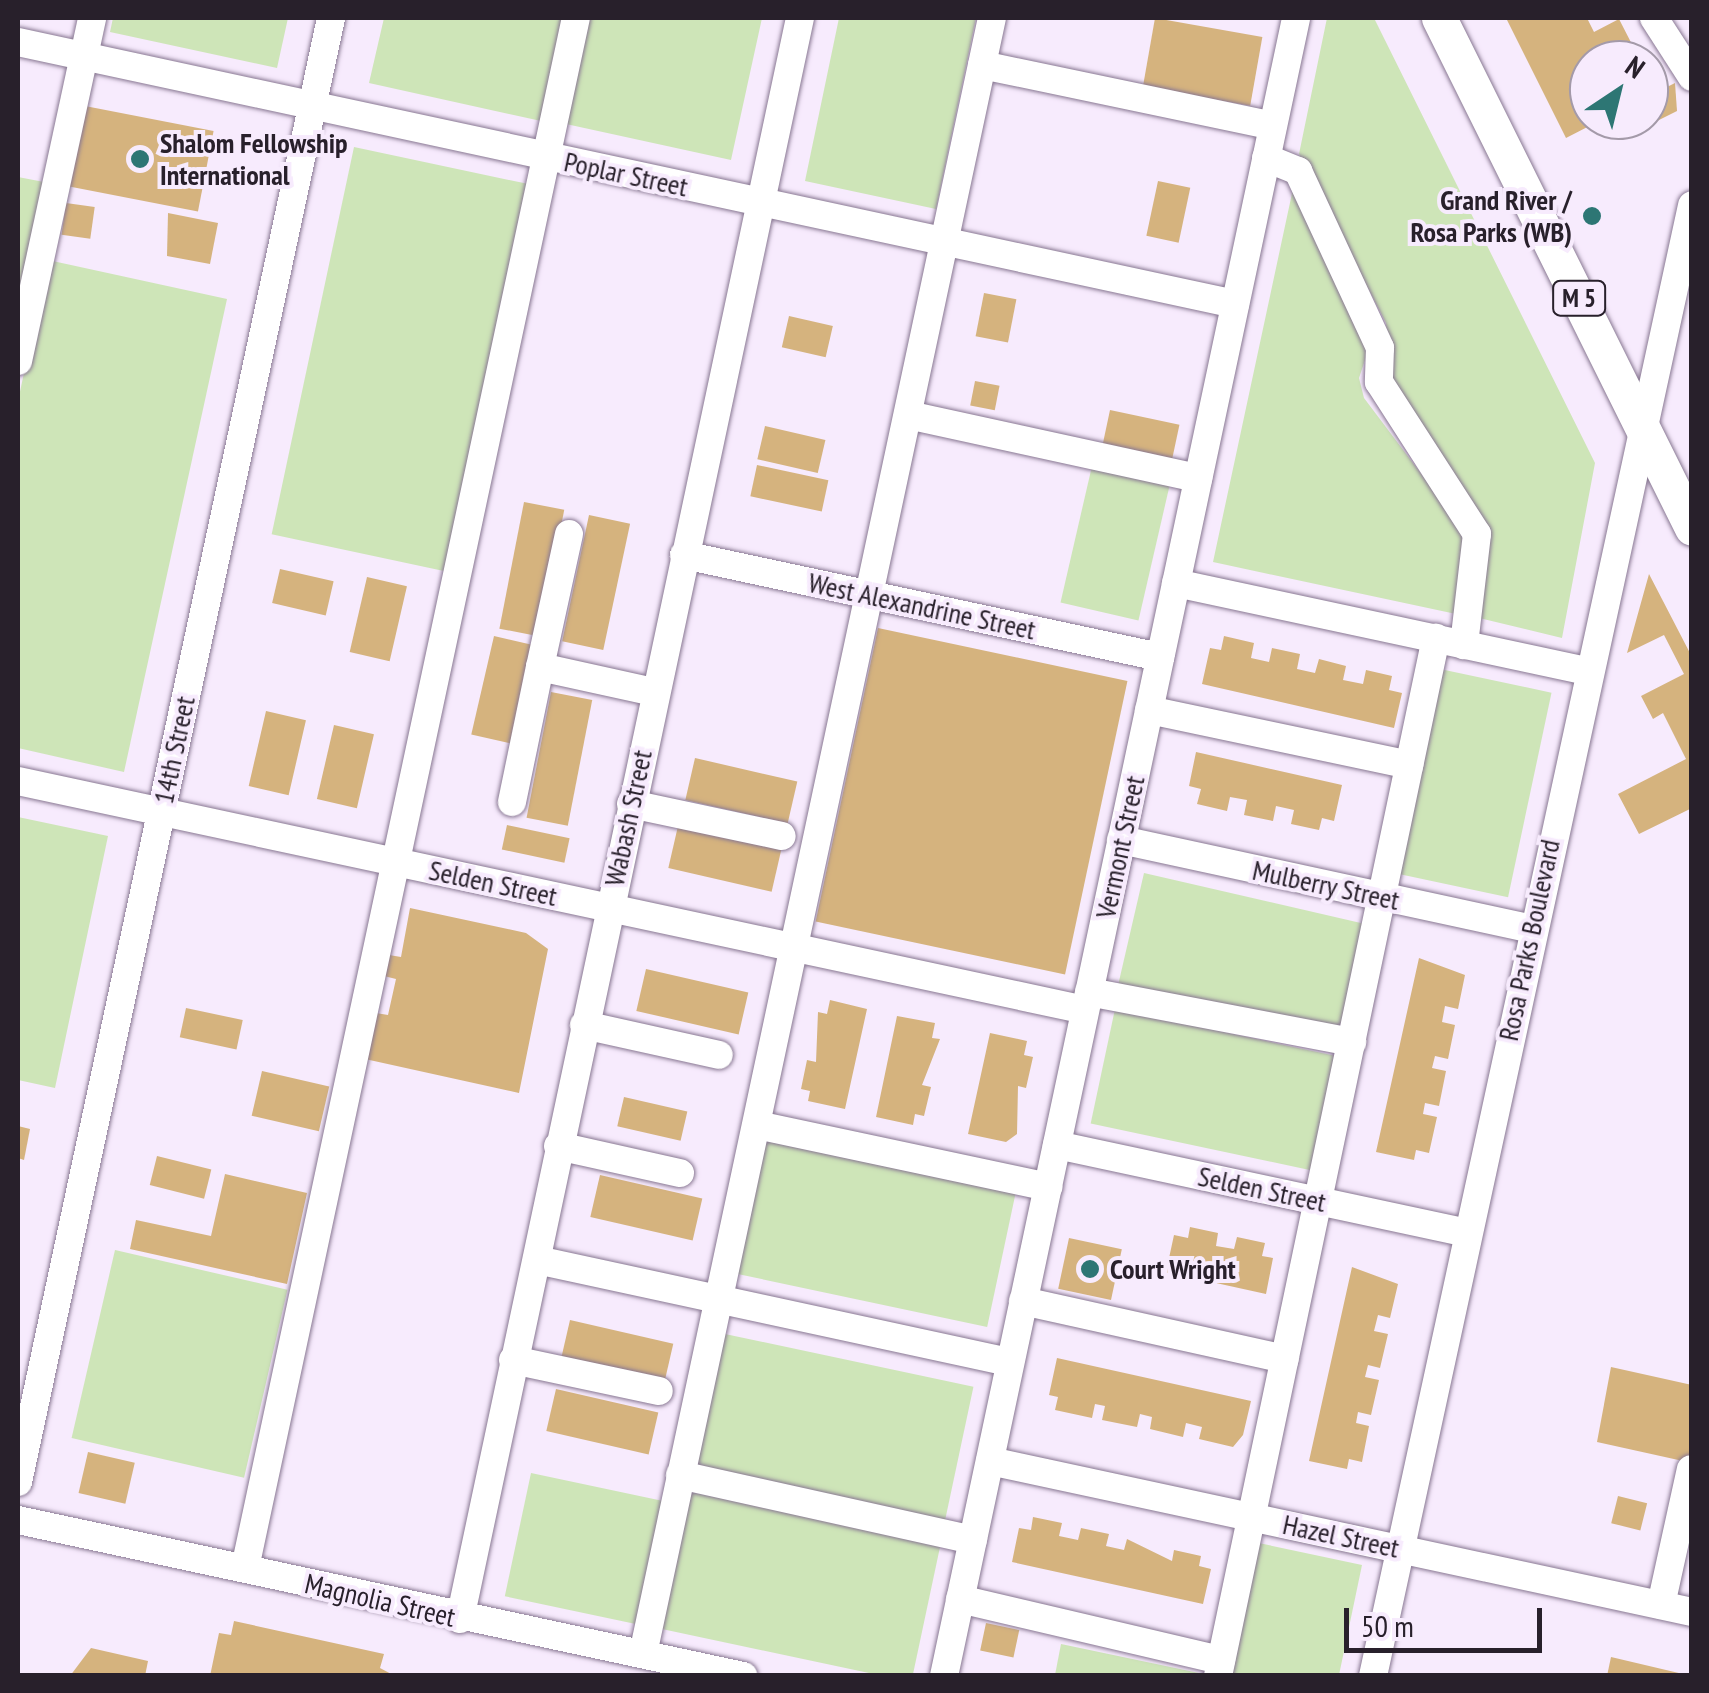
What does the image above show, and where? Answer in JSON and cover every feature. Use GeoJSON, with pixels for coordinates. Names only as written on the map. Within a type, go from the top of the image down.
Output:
{"type":"FeatureCollection","features":[{"type":"Feature","properties":{"kind":"main road","name":"M 5"},"geometry":{"type":"LineString","coordinates":[[1439,18],[1692,528]]}},
{"type":"Feature","properties":{"kind":"street"},"geometry":{"type":"LineString","coordinates":[[18,361],[92,18]]}},
{"type":"Feature","properties":{"kind":"street","name":"14th Street"},"geometry":{"type":"LineString","coordinates":[[18,1482],[330,18]]}},
{"type":"Feature","properties":{"kind":"street"},"geometry":{"type":"LineString","coordinates":[[245,1568],[392,861],[576,18]]}},
{"type":"Feature","properties":{"kind":"street","name":"Wabash Street"},"geometry":{"type":"LineString","coordinates":[[460,1619],[800,18]]}},
{"type":"Feature","properties":{"kind":"street"},"geometry":{"type":"LineString","coordinates":[[642,1654],[992,18]]}},
{"type":"Feature","properties":{"kind":"street","name":"Vermont Street"},"geometry":{"type":"LineString","coordinates":[[944,1676],[1296,18]]}},
{"type":"Feature","properties":{"kind":"street"},"geometry":{"type":"LineString","coordinates":[[1654,18],[1692,76]]}},
{"type":"Feature","properties":{"kind":"street","name":"Poplar Street"},"geometry":{"type":"LineString","coordinates":[[18,42],[1235,304]]}},
{"type":"Feature","properties":{"kind":"street"},"geometry":{"type":"LineString","coordinates":[[982,66],[1273,126]]}},
{"type":"Feature","properties":{"kind":"street"},"geometry":{"type":"LineString","coordinates":[[1266,158],[1298,171],[1380,348],[1378,382],[1477,534],[1464,645]]}},
{"type":"Feature","properties":{"kind":"street","name":"Rosa Parks Boulevard"},"geometry":{"type":"LineString","coordinates":[[1373,1676],[1531,928],[1691,215]]}},
{"type":"Feature","properties":{"kind":"street"},"geometry":{"type":"LineString","coordinates":[[908,415],[1198,478]]}},
{"type":"Feature","properties":{"kind":"street"},"geometry":{"type":"LineString","coordinates":[[512,802],[569,534]]}},
{"type":"Feature","properties":{"kind":"street","name":"West Alexandrine Street"},"geometry":{"type":"LineString","coordinates":[[684,554],[1160,657]]}},
{"type":"Feature","properties":{"kind":"street"},"geometry":{"type":"LineString","coordinates":[[1176,583],[1588,671]]}},
{"type":"Feature","properties":{"kind":"street"},"geometry":{"type":"LineString","coordinates":[[960,1599],[1219,1668],[1436,638]]}},
{"type":"Feature","properties":{"kind":"street"},"geometry":{"type":"LineString","coordinates":[[540,668],[654,692]]}},
{"type":"Feature","properties":{"kind":"street"},"geometry":{"type":"LineString","coordinates":[[1149,710],[1409,765]]}},
{"type":"Feature","properties":{"kind":"street","name":"Selden Street"},"geometry":{"type":"LineString","coordinates":[[18,780],[794,948],[1087,1001],[1352,1042]]}},
{"type":"Feature","properties":{"kind":"street"},"geometry":{"type":"LineString","coordinates":[[631,804],[782,836]]}},
{"type":"Feature","properties":{"kind":"street","name":"Mulberry Street"},"geometry":{"type":"LineString","coordinates":[[1121,840],[1531,928]]}},
{"type":"Feature","properties":{"kind":"street"},"geometry":{"type":"LineString","coordinates":[[584,1026],[719,1054]]}},
{"type":"Feature","properties":{"kind":"street"},"geometry":{"type":"LineString","coordinates":[[756,1125],[1048,1188]]}},
{"type":"Feature","properties":{"kind":"street","name":"Selden Street"},"geometry":{"type":"LineString","coordinates":[[1057,1145],[1467,1233]]}},
{"type":"Feature","properties":{"kind":"street"},"geometry":{"type":"LineString","coordinates":[[558,1146],[680,1172]]}},
{"type":"Feature","properties":{"kind":"street"},"geometry":{"type":"LineString","coordinates":[[536,1260],[1010,1362]]}},
{"type":"Feature","properties":{"kind":"street"},"geometry":{"type":"LineString","coordinates":[[1023,1302],[1285,1359]]}},
{"type":"Feature","properties":{"kind":"street"},"geometry":{"type":"LineString","coordinates":[[513,1360],[659,1391]]}},
{"type":"Feature","properties":{"kind":"street","name":"Hazel Street"},"geometry":{"type":"LineString","coordinates":[[990,1461],[1692,1612]]}},
{"type":"Feature","properties":{"kind":"street"},"geometry":{"type":"LineString","coordinates":[[1661,1605],[1691,1469]]}},
{"type":"Feature","properties":{"kind":"street"},"geometry":{"type":"LineString","coordinates":[[680,1476],[973,1540]]}},
{"type":"Feature","properties":{"kind":"street","name":"Magnolia Street"},"geometry":{"type":"LineString","coordinates":[[18,1520],[460,1619],[743,1676]]}},
{"type":"Feature","properties":{"kind":"green space"},"geometry":{"type":"Polygon","coordinates":[[[113,18],[288,18],[277,68],[110,32],[113,18]]]}},
{"type":"Feature","properties":{"kind":"green space"},"geometry":{"type":"Polygon","coordinates":[[[384,18],[564,18],[541,121],[369,83],[384,18]]]}},
{"type":"Feature","properties":{"kind":"green space"},"geometry":{"type":"Polygon","coordinates":[[[589,18],[762,18],[731,160],[566,124],[589,18]]]}},
{"type":"Feature","properties":{"kind":"green space"},"geometry":{"type":"Polygon","coordinates":[[[839,18],[976,18],[936,209],[805,181],[839,18]]]}},
{"type":"Feature","properties":{"kind":"green space"},"geometry":{"type":"Polygon","coordinates":[[[1327,18],[1374,18],[1595,463],[1562,638],[1475,617],[1483,525],[1390,383],[1386,323],[1299,154],[1327,18]]]}},
{"type":"Feature","properties":{"kind":"green space"},"geometry":{"type":"Polygon","coordinates":[[[354,147],[526,184],[444,571],[272,534],[354,147]]]}},
{"type":"Feature","properties":{"kind":"green space"},"geometry":{"type":"Polygon","coordinates":[[[18,177],[44,182],[18,307],[18,177]]]}},
{"type":"Feature","properties":{"kind":"green space"},"geometry":{"type":"Polygon","coordinates":[[[1294,184],[1370,345],[1359,378],[1364,398],[1468,536],[1456,614],[1213,562],[1294,184]]]}},
{"type":"Feature","properties":{"kind":"green space"},"geometry":{"type":"Polygon","coordinates":[[[48,260],[227,299],[124,772],[18,748],[18,401],[48,260]]]}},
{"type":"Feature","properties":{"kind":"green space"},"geometry":{"type":"Polygon","coordinates":[[[1092,466],[1170,484],[1138,620],[1061,602],[1092,466]]]}},
{"type":"Feature","properties":{"kind":"green space"},"geometry":{"type":"Polygon","coordinates":[[[1440,669],[1552,693],[1508,897],[1397,873],[1440,669]]]}},
{"type":"Feature","properties":{"kind":"green space"},"geometry":{"type":"Polygon","coordinates":[[[18,817],[108,836],[55,1088],[18,1080],[18,817]]]}},
{"type":"Feature","properties":{"kind":"green space"},"geometry":{"type":"Polygon","coordinates":[[[1144,873],[1365,924],[1339,1036],[1118,985],[1144,873]]]}},
{"type":"Feature","properties":{"kind":"green space"},"geometry":{"type":"Polygon","coordinates":[[[1115,1009],[1335,1056],[1311,1170],[1091,1123],[1115,1009]]]}},
{"type":"Feature","properties":{"kind":"green space"},"geometry":{"type":"Polygon","coordinates":[[[766,1141],[1015,1194],[987,1327],[738,1274],[766,1141]]]}},
{"type":"Feature","properties":{"kind":"green space"},"geometry":{"type":"Polygon","coordinates":[[[115,1250],[287,1290],[244,1478],[72,1438],[115,1250]]]}},
{"type":"Feature","properties":{"kind":"green space"},"geometry":{"type":"Polygon","coordinates":[[[725,1334],[973,1387],[945,1521],[697,1468],[725,1334]]]}},
{"type":"Feature","properties":{"kind":"green space"},"geometry":{"type":"Polygon","coordinates":[[[531,1473],[663,1501],[637,1624],[505,1596],[531,1473]]]}},
{"type":"Feature","properties":{"kind":"green space"},"geometry":{"type":"Polygon","coordinates":[[[691,1492],[940,1545],[913,1676],[883,1676],[662,1629],[691,1492]]]}},
{"type":"Feature","properties":{"kind":"green space"},"geometry":{"type":"Polygon","coordinates":[[[1254,1542],[1362,1565],[1339,1675],[1225,1676],[1254,1542]]]}},
{"type":"Feature","properties":{"kind":"green space"},"geometry":{"type":"Polygon","coordinates":[[[1061,1644],[1199,1673],[1199,1675],[1055,1675],[1061,1644]]]}},
{"type":"Feature","properties":{"kind":"building"},"geometry":{"type":"Polygon","coordinates":[[[1155,18],[1262,37],[1250,106],[1143,87],[1155,18]]]}},
{"type":"Feature","properties":{"kind":"building"},"geometry":{"type":"Polygon","coordinates":[[[1506,18],[1587,18],[1594,32],[1619,19],[1630,40],[1569,40],[1566,138],[1506,18]]]}},
{"type":"Feature","properties":{"kind":"building"},"geometry":{"type":"Polygon","coordinates":[[[1675,83],[1677,111],[1669,115],[1669,86],[1675,83]]]}},
{"type":"Feature","properties":{"kind":"building","name":"Shalom Fellowship International"},"geometry":{"type":"Polygon","coordinates":[[[85,106],[214,131],[198,211],[69,186],[85,106]]]}},
{"type":"Feature","properties":{"kind":"building"},"geometry":{"type":"Polygon","coordinates":[[[1158,181],[1190,188],[1179,243],[1146,236],[1158,181]]]}},
{"type":"Feature","properties":{"kind":"building"},"geometry":{"type":"Polygon","coordinates":[[[66,203],[95,207],[90,239],[62,235],[66,203]]]}},
{"type":"Feature","properties":{"kind":"building"},"geometry":{"type":"Polygon","coordinates":[[[168,213],[218,223],[210,264],[167,256],[168,213]]]}},
{"type":"Feature","properties":{"kind":"building"},"geometry":{"type":"Polygon","coordinates":[[[984,293],[1016,299],[1008,342],[976,336],[984,293]]]}},
{"type":"Feature","properties":{"kind":"building"},"geometry":{"type":"Polygon","coordinates":[[[789,316],[833,326],[826,357],[782,347],[789,316]]]}},
{"type":"Feature","properties":{"kind":"building"},"geometry":{"type":"Polygon","coordinates":[[[975,381],[1000,386],[995,410],[970,406],[975,381]]]}},
{"type":"Feature","properties":{"kind":"building"},"geometry":{"type":"Polygon","coordinates":[[[1110,410],[1179,425],[1172,461],[1102,446],[1110,410]]]}},
{"type":"Feature","properties":{"kind":"building"},"geometry":{"type":"Polygon","coordinates":[[[765,426],[825,440],[818,473],[757,459],[765,426]]]}},
{"type":"Feature","properties":{"kind":"building"},"geometry":{"type":"Polygon","coordinates":[[[757,465],[828,480],[822,511],[750,496],[757,465]]]}},
{"type":"Feature","properties":{"kind":"building"},"geometry":{"type":"Polygon","coordinates":[[[524,502],[564,510],[540,636],[499,629],[524,502]]]}},
{"type":"Feature","properties":{"kind":"building"},"geometry":{"type":"Polygon","coordinates":[[[589,515],[630,524],[603,650],[562,641],[589,515]]]}},
{"type":"Feature","properties":{"kind":"building"},"geometry":{"type":"Polygon","coordinates":[[[280,569],[334,581],[326,615],[272,603],[280,569]]]}},
{"type":"Feature","properties":{"kind":"building"},"geometry":{"type":"Polygon","coordinates":[[[1649,574],[1692,657],[1692,808],[1639,834],[1618,794],[1686,759],[1663,713],[1653,719],[1641,696],[1684,674],[1664,635],[1627,653],[1649,574]]]}},
{"type":"Feature","properties":{"kind":"building"},"geometry":{"type":"Polygon","coordinates":[[[367,577],[407,586],[390,661],[350,652],[367,577]]]}},
{"type":"Feature","properties":{"kind":"building"},"geometry":{"type":"Polygon","coordinates":[[[878,628],[1127,681],[1065,974],[816,921],[878,628]]]}},
{"type":"Feature","properties":{"kind":"building"},"geometry":{"type":"Polygon","coordinates":[[[494,636],[534,645],[511,744],[471,734],[494,636]]]}},
{"type":"Feature","properties":{"kind":"building"},"geometry":{"type":"Polygon","coordinates":[[[1224,636],[1254,643],[1251,658],[1269,662],[1272,648],[1300,654],[1297,669],[1315,673],[1319,659],[1346,666],[1343,680],[1363,684],[1366,670],[1392,676],[1389,690],[1402,693],[1394,728],[1202,684],[1210,648],[1221,650],[1224,636]]]}},
{"type":"Feature","properties":{"kind":"building"},"geometry":{"type":"Polygon","coordinates":[[[551,692],[592,700],[568,826],[527,818],[551,692]]]}},
{"type":"Feature","properties":{"kind":"building"},"geometry":{"type":"Polygon","coordinates":[[[266,711],[306,720],[289,795],[249,786],[266,711]]]}},
{"type":"Feature","properties":{"kind":"building"},"geometry":{"type":"Polygon","coordinates":[[[334,725],[374,734],[357,808],[317,799],[334,725]]]}},
{"type":"Feature","properties":{"kind":"building"},"geometry":{"type":"Polygon","coordinates":[[[1196,752],[1342,785],[1334,821],[1322,818],[1319,830],[1291,824],[1294,810],[1276,806],[1273,821],[1244,815],[1247,800],[1230,797],[1227,811],[1197,804],[1201,789],[1189,786],[1196,752]]]}},
{"type":"Feature","properties":{"kind":"building"},"geometry":{"type":"Polygon","coordinates":[[[695,758],[797,782],[788,824],[685,800],[695,758]]]}},
{"type":"Feature","properties":{"kind":"building"},"geometry":{"type":"Polygon","coordinates":[[[507,825],[570,838],[564,863],[502,849],[507,825]]]}},
{"type":"Feature","properties":{"kind":"building"},"geometry":{"type":"Polygon","coordinates":[[[678,826],[781,850],[772,892],[668,868],[678,826]]]}},
{"type":"Feature","properties":{"kind":"building"},"geometry":{"type":"Polygon","coordinates":[[[410,908],[526,933],[548,949],[519,1093],[365,1059],[376,1013],[388,1015],[396,979],[384,976],[389,955],[401,957],[410,908]]]}},
{"type":"Feature","properties":{"kind":"building"},"geometry":{"type":"Polygon","coordinates":[[[1419,958],[1465,975],[1458,1009],[1445,1006],[1442,1022],[1455,1025],[1448,1059],[1435,1056],[1432,1068],[1446,1071],[1439,1106],[1425,1103],[1423,1114],[1437,1117],[1429,1153],[1416,1150],[1414,1160],[1376,1152],[1419,958]]]}},
{"type":"Feature","properties":{"kind":"building"},"geometry":{"type":"Polygon","coordinates":[[[646,969],[748,993],[739,1035],[636,1011],[646,969]]]}},
{"type":"Feature","properties":{"kind":"building"},"geometry":{"type":"Polygon","coordinates":[[[830,1000],[867,1009],[845,1109],[808,1101],[810,1091],[801,1089],[807,1060],[816,1062],[818,1012],[827,1014],[830,1000]]]}},
{"type":"Feature","properties":{"kind":"building"},"geometry":{"type":"Polygon","coordinates":[[[186,1008],[243,1020],[236,1049],[180,1037],[186,1008]]]}},
{"type":"Feature","properties":{"kind":"building"},"geometry":{"type":"Polygon","coordinates":[[[897,1016],[935,1023],[932,1038],[940,1039],[922,1085],[931,1087],[924,1116],[915,1114],[913,1125],[876,1117],[897,1016]]]}},
{"type":"Feature","properties":{"kind":"building"},"geometry":{"type":"Polygon","coordinates":[[[990,1033],[1027,1041],[1024,1055],[1033,1057],[1026,1088],[1018,1086],[1017,1134],[1006,1142],[968,1134],[990,1033]]]}},
{"type":"Feature","properties":{"kind":"building"},"geometry":{"type":"Polygon","coordinates":[[[262,1071],[329,1087],[319,1131],[252,1116],[262,1071]]]}},
{"type":"Feature","properties":{"kind":"building"},"geometry":{"type":"Polygon","coordinates":[[[624,1097],[687,1112],[681,1141],[617,1126],[624,1097]]]}},
{"type":"Feature","properties":{"kind":"building"},"geometry":{"type":"Polygon","coordinates":[[[18,1126],[30,1129],[24,1160],[18,1158],[18,1126]]]}},
{"type":"Feature","properties":{"kind":"building"},"geometry":{"type":"Polygon","coordinates":[[[157,1156],[211,1170],[204,1199],[150,1185],[157,1156]]]}},
{"type":"Feature","properties":{"kind":"building"},"geometry":{"type":"Polygon","coordinates":[[[225,1174],[307,1193],[287,1284],[130,1249],[136,1220],[211,1236],[225,1174]]]}},
{"type":"Feature","properties":{"kind":"building"},"geometry":{"type":"Polygon","coordinates":[[[600,1175],[702,1199],[693,1241],[590,1217],[600,1175]]]}},
{"type":"Feature","properties":{"kind":"building"},"geometry":{"type":"Polygon","coordinates":[[[1190,1227],[1218,1233],[1216,1246],[1234,1249],[1237,1237],[1265,1243],[1262,1256],[1273,1258],[1266,1294],[1166,1272],[1174,1235],[1188,1238],[1190,1227]]]}},
{"type":"Feature","properties":{"kind":"building","name":"Court Wright"},"geometry":{"type":"Polygon","coordinates":[[[1069,1238],[1122,1249],[1111,1300],[1058,1289],[1069,1238]]]}},
{"type":"Feature","properties":{"kind":"building"},"geometry":{"type":"Polygon","coordinates":[[[1352,1267],[1398,1284],[1390,1318],[1378,1315],[1374,1331],[1388,1334],[1380,1368],[1368,1365],[1365,1377],[1379,1380],[1371,1415],[1358,1412],[1356,1423],[1369,1426],[1362,1462],[1349,1459],[1347,1469],[1309,1461],[1352,1267]]]}},
{"type":"Feature","properties":{"kind":"building"},"geometry":{"type":"Polygon","coordinates":[[[570,1320],[673,1344],[664,1386],[560,1362],[570,1320]]]}},
{"type":"Feature","properties":{"kind":"building"},"geometry":{"type":"Polygon","coordinates":[[[1057,1358],[1251,1401],[1243,1435],[1233,1447],[1199,1439],[1202,1427],[1186,1423],[1183,1437],[1150,1429],[1152,1417],[1140,1414],[1137,1427],[1102,1420],[1105,1406],[1095,1404],[1092,1418],[1055,1410],[1058,1397],[1049,1395],[1057,1358]]]}},
{"type":"Feature","properties":{"kind":"building"},"geometry":{"type":"Polygon","coordinates":[[[1611,1367],[1692,1385],[1692,1463],[1597,1442],[1611,1367]]]}},
{"type":"Feature","properties":{"kind":"building"},"geometry":{"type":"Polygon","coordinates":[[[556,1389],[658,1413],[649,1455],[546,1431],[556,1389]]]}},
{"type":"Feature","properties":{"kind":"building"},"geometry":{"type":"Polygon","coordinates":[[[88,1452],[135,1463],[125,1504],[79,1493],[88,1452]]]}},
{"type":"Feature","properties":{"kind":"building"},"geometry":{"type":"Polygon","coordinates":[[[1618,1496],[1647,1503],[1640,1530],[1611,1523],[1618,1496]]]}},
{"type":"Feature","properties":{"kind":"building"},"geometry":{"type":"Polygon","coordinates":[[[1033,1517],[1062,1523],[1059,1536],[1078,1540],[1081,1528],[1109,1534],[1106,1546],[1124,1550],[1127,1539],[1172,1561],[1174,1550],[1201,1556],[1199,1566],[1211,1569],[1203,1604],[1012,1562],[1019,1528],[1031,1530],[1033,1517]]]}},
{"type":"Feature","properties":{"kind":"building"},"geometry":{"type":"Polygon","coordinates":[[[234,1621],[384,1654],[380,1668],[395,1676],[210,1676],[219,1633],[231,1635],[234,1621]]]}},
{"type":"Feature","properties":{"kind":"building"},"geometry":{"type":"Polygon","coordinates":[[[986,1623],[1019,1630],[1013,1657],[980,1650],[986,1623]]]}},
{"type":"Feature","properties":{"kind":"building"},"geometry":{"type":"Polygon","coordinates":[[[91,1648],[148,1661],[145,1676],[70,1676],[91,1648]]]}},
{"type":"Feature","properties":{"kind":"building"},"geometry":{"type":"Polygon","coordinates":[[[1611,1657],[1683,1674],[1683,1676],[1607,1676],[1611,1657]]]}},
{"type":"Feature","properties":{"kind":"place","name":"Shalom Fellowship International"},"geometry":{"type":"Point","coordinates":[140,159]}},
{"type":"Feature","properties":{"kind":"place","name":"Grand River / Rosa Parks (WB)"},"geometry":{"type":"Point","coordinates":[1592,216]}},
{"type":"Feature","properties":{"kind":"place","name":"Court Wright"},"geometry":{"type":"Point","coordinates":[1090,1269]}}]}
